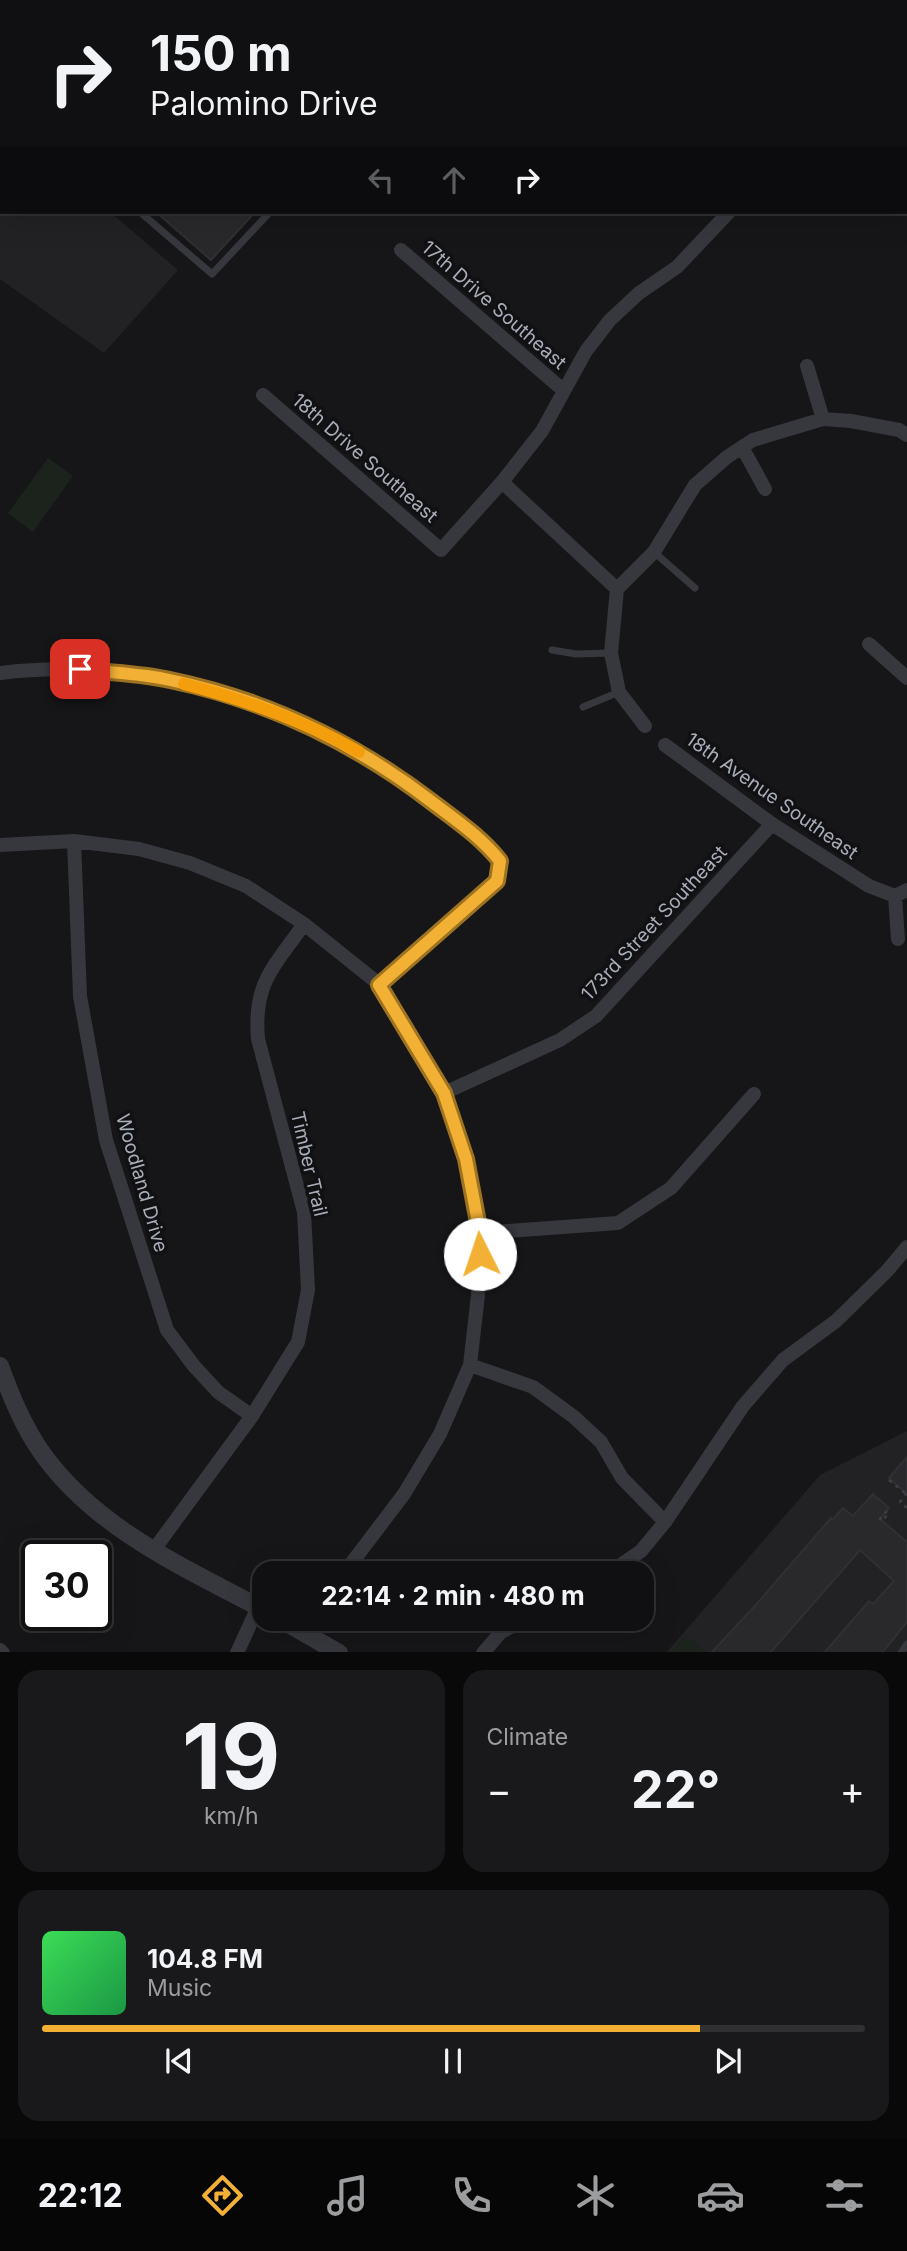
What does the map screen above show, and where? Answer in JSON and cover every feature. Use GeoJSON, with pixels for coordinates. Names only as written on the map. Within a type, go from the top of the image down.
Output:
{"type":"FeatureCollection","features":[{"type":"Feature","properties":{"kind":"street"},"geometry":{"type":"LineString","coordinates":[[617,589],[502,482],[542,432],[586,351],[610,320],[639,293],[677,267],[727,214]]}},
{"type":"Feature","properties":{"kind":"street","name":"17th Drive Southeast"},"geometry":{"type":"LineString","coordinates":[[401,250],[563,390]]}},
{"type":"Feature","properties":{"kind":"street"},"geometry":{"type":"LineString","coordinates":[[807,366],[823,419]]}},
{"type":"Feature","properties":{"kind":"street","name":"18th Drive Southeast"},"geometry":{"type":"LineString","coordinates":[[263,395],[440,551],[502,482]]}},
{"type":"Feature","properties":{"kind":"street"},"geometry":{"type":"LineString","coordinates":[[645,726],[619,692],[611,653],[617,589],[654,552],[695,485],[753,440],[823,419],[899,430],[907,435]]}},
{"type":"Feature","properties":{"kind":"street"},"geometry":{"type":"LineString","coordinates":[[742,447],[765,489]]}},
{"type":"Feature","properties":{"kind":"street"},"geometry":{"type":"LineString","coordinates":[[869,644],[907,678]]}},
{"type":"Feature","properties":{"kind":"street"},"geometry":{"type":"LineString","coordinates":[[0,673],[93,670],[169,679],[247,701],[325,733],[391,771],[484,842],[500,861],[497,881],[379,985]]}},
{"type":"Feature","properties":{"kind":"street","name":"18th Avenue Southeast"},"geometry":{"type":"LineString","coordinates":[[666,745],[772,824],[869,886],[901,893]]}},
{"type":"Feature","properties":{"kind":"street","name":"173rd Street Southeast"},"geometry":{"type":"LineString","coordinates":[[444,1093],[560,1040],[596,1016],[772,824]]}},
{"type":"Feature","properties":{"kind":"street"},"geometry":{"type":"LineString","coordinates":[[0,845],[74,841],[139,849],[190,863],[246,886],[304,924],[379,985],[444,1093],[466,1159],[480,1233],[478,1295],[470,1365],[440,1434],[404,1494],[353,1561]]}},
{"type":"Feature","properties":{"kind":"street","name":"Woodland Drive"},"geometry":{"type":"LineString","coordinates":[[74,841],[80,996],[106,1140],[167,1330],[218,1392],[252,1416]]}},
{"type":"Feature","properties":{"kind":"street"},"geometry":{"type":"LineString","coordinates":[[898,939],[901,893]]}},
{"type":"Feature","properties":{"kind":"street","name":"Timber Trail"},"geometry":{"type":"LineString","coordinates":[[153,1551],[252,1416],[298,1342],[308,1290],[304,1212],[258,1039],[256,1013],[263,983],[304,924]]}},
{"type":"Feature","properties":{"kind":"street"},"geometry":{"type":"LineString","coordinates":[[480,1233],[618,1223],[671,1188],[754,1094]]}},
{"type":"Feature","properties":{"kind":"street"},"geometry":{"type":"LineString","coordinates":[[626,1561],[641,1551],[666,1522],[743,1406],[783,1360],[836,1321],[887,1271],[907,1247]]}},
{"type":"Feature","properties":{"kind":"street"},"geometry":{"type":"LineString","coordinates":[[470,1365],[533,1387],[574,1417],[601,1442],[622,1478],[666,1522]]}},
{"type":"Feature","properties":{"kind":"street"},"geometry":{"type":"LineString","coordinates":[[0,1366],[15,1407],[43,1454],[77,1492],[114,1525],[153,1551],[252,1604]]}},
{"type":"Feature","properties":{"kind":"street"},"geometry":{"type":"LineString","coordinates":[[238,1652],[252,1626]]}},
{"type":"Feature","properties":{"kind":"street"},"geometry":{"type":"LineString","coordinates":[[313,1631],[338,1652]]}},
{"type":"Feature","properties":{"kind":"street"},"geometry":{"type":"LineString","coordinates":[[483,1652],[503,1631]]}},
{"type":"Feature","properties":{"kind":"lane"},"geometry":{"type":"LineString","coordinates":[[142,214],[212,274],[268,214]]}},
{"type":"Feature","properties":{"kind":"lane"},"geometry":{"type":"LineString","coordinates":[[654,552],[695,588]]}},
{"type":"Feature","properties":{"kind":"lane"},"geometry":{"type":"LineString","coordinates":[[552,650],[576,654],[611,653]]}},
{"type":"Feature","properties":{"kind":"lane"},"geometry":{"type":"LineString","coordinates":[[583,707],[619,692]]}},
{"type":"Feature","properties":{"kind":"path"},"geometry":{"type":"LineString","coordinates":[[889,1480],[906,1494],[900,1502],[907,1508]]}},
{"type":"Feature","properties":{"kind":"shaded area"},"geometry":{"type":"Polygon","coordinates":[[[0,214],[112,214],[178,270],[104,353],[0,279],[0,214]]]}},
{"type":"Feature","properties":{"kind":"shaded area"},"geometry":{"type":"Polygon","coordinates":[[[48,458],[73,476],[33,532],[8,513],[48,458]]]}},
{"type":"Feature","properties":{"kind":"shaded area"},"geometry":{"type":"Polygon","coordinates":[[[907,1431],[907,1652],[667,1652],[820,1475],[907,1431]]]}},
{"type":"Feature","properties":{"kind":"shaded area"},"geometry":{"type":"Polygon","coordinates":[[[686,1635],[705,1652],[670,1652],[686,1635]]]}},
{"type":"Feature","properties":{"kind":"building"},"geometry":{"type":"Polygon","coordinates":[[[158,214],[253,214],[211,260],[158,214]]]}},
{"type":"Feature","properties":{"kind":"building"},"geometry":{"type":"Polygon","coordinates":[[[907,1457],[907,1494],[889,1478],[907,1457]]]}},
{"type":"Feature","properties":{"kind":"building"},"geometry":{"type":"Polygon","coordinates":[[[873,1494],[889,1508],[880,1519],[907,1542],[907,1622],[883,1652],[825,1652],[869,1601],[873,1604],[894,1581],[860,1550],[771,1652],[712,1652],[831,1518],[843,1508],[853,1516],[873,1494]]]}},
{"type":"Feature","properties":{"kind":"slow traffic"},"geometry":{"type":"LineString","coordinates":[[184,684],[247,701],[325,733],[359,752]]}},
{"type":"Feature","properties":{"kind":"route"},"geometry":{"type":"LineString","coordinates":[[80,669],[169,679],[247,701],[325,733],[391,771],[484,842],[500,861],[497,881],[379,985],[444,1093],[466,1159],[480,1233],[480,1254]]}}]}
